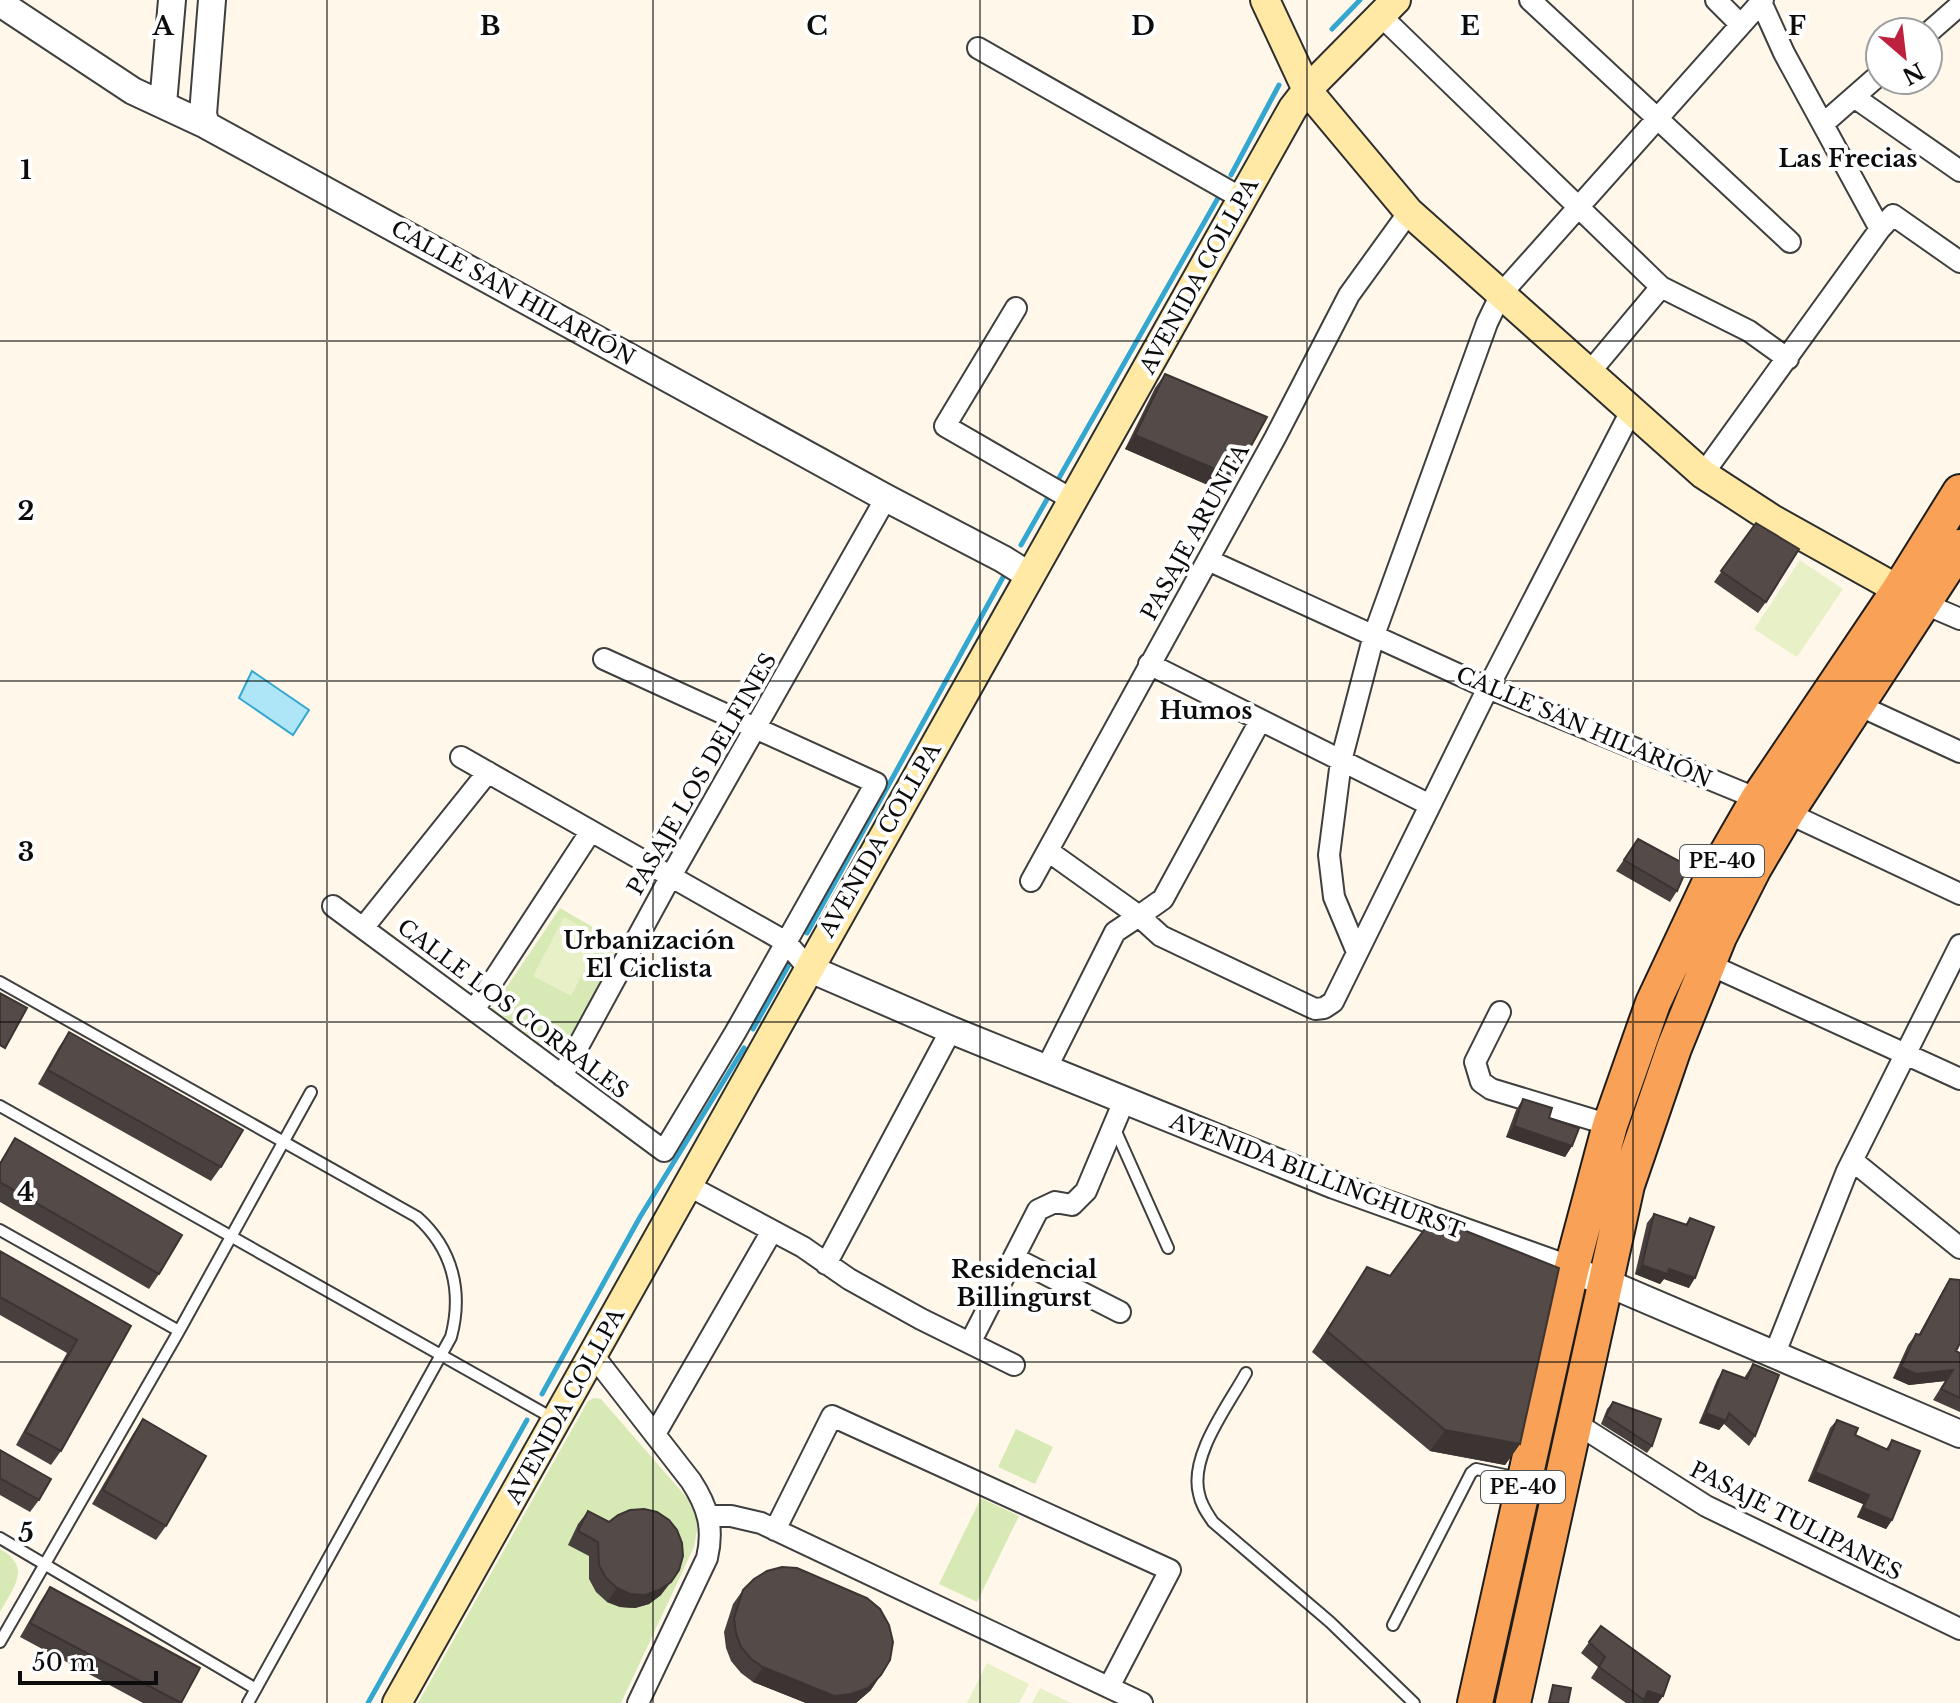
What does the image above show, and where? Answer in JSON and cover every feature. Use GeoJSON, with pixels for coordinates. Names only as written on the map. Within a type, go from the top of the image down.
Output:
{"type":"FeatureCollection","features":[{"type":"Feature","properties":{"kind":"highway","name":"PE-40"},"geometry":{"type":"LineString","coordinates":[[1475,1703],[1571,1271],[1610,1125],[1637,1043],[1670,963],[1708,886],[1858,705],[1960,492]]}},
{"type":"Feature","properties":{"kind":"highway","name":"PE-40"},"geometry":{"type":"LineString","coordinates":[[1513,1703],[1627,1185],[1643,1133],[1708,964],[1754,868],[1772,806],[1912,597],[1960,547]]}},
{"type":"Feature","properties":{"kind":"highway"},"geometry":{"type":"LineString","coordinates":[[1541,1404],[1574,1422]]}},
{"type":"Feature","properties":{"kind":"highway"},"geometry":{"type":"LineString","coordinates":[[1489,1640],[1525,1647]]}},
{"type":"Feature","properties":{"kind":"main road"},"geometry":{"type":"LineString","coordinates":[[1265,0],[1312,85],[1350,142],[1409,212],[1703,474],[1772,519],[1912,597]]}},
{"type":"Feature","properties":{"kind":"main road"},"geometry":{"type":"LineString","coordinates":[[1281,0],[1312,85]]}},
{"type":"Feature","properties":{"kind":"main road","name":"AVENIDA COLLPA"},"geometry":{"type":"LineString","coordinates":[[397,1703],[1293,108],[1388,8]]}},
{"type":"Feature","properties":{"kind":"street"},"geometry":{"type":"LineString","coordinates":[[163,104],[172,0]]}},
{"type":"Feature","properties":{"kind":"street"},"geometry":{"type":"LineString","coordinates":[[206,125],[203,114],[212,0]]}},
{"type":"Feature","properties":{"kind":"street"},"geometry":{"type":"LineString","coordinates":[[1530,0],[1790,242]]}},
{"type":"Feature","properties":{"kind":"street"},"geometry":{"type":"LineString","coordinates":[[1716,0],[1740,24]]}},
{"type":"Feature","properties":{"kind":"street"},"geometry":{"type":"LineString","coordinates":[[1357,952],[1334,897],[1329,855],[1341,761],[1374,635],[1469,369],[1501,294],[1762,1],[1784,53],[1880,229]]}},
{"type":"Feature","properties":{"kind":"street","name":"CALLE SAN HILARIÓN"},"geometry":{"type":"LineString","coordinates":[[0,3],[133,91],[206,125],[1030,576]]}},
{"type":"Feature","properties":{"kind":"street"},"geometry":{"type":"LineString","coordinates":[[1388,8],[1578,207],[1661,287],[1749,331],[1788,359]]}},
{"type":"Feature","properties":{"kind":"street"},"geometry":{"type":"LineString","coordinates":[[978,48],[1243,199]]}},
{"type":"Feature","properties":{"kind":"street"},"geometry":{"type":"LineString","coordinates":[[1823,124],[1864,88]]}},
{"type":"Feature","properties":{"kind":"street"},"geometry":{"type":"LineString","coordinates":[[1854,97],[1960,171]]}},
{"type":"Feature","properties":{"kind":"street","name":"PASAJE ARUNTA"},"geometry":{"type":"LineString","coordinates":[[1031,881],[1275,438],[1349,295],[1409,212]]}},
{"type":"Feature","properties":{"kind":"street"},"geometry":{"type":"LineString","coordinates":[[1703,474],[1893,215],[1960,262]]}},
{"type":"Feature","properties":{"kind":"street"},"geometry":{"type":"LineString","coordinates":[[1589,373],[1661,287]]}},
{"type":"Feature","properties":{"kind":"street"},"geometry":{"type":"LineString","coordinates":[[1016,308],[945,426],[1073,500]]}},
{"type":"Feature","properties":{"kind":"street"},"geometry":{"type":"LineString","coordinates":[[1048,851],[1139,916],[1161,936],[1315,1009],[1333,1002],[1488,688],[1631,411]]}},
{"type":"Feature","properties":{"kind":"street","name":"PASAJE LOS DELFINES"},"geometry":{"type":"LineString","coordinates":[[562,1076],[671,876],[886,498]]}},
{"type":"Feature","properties":{"kind":"street","name":"CALLE SAN HILARIÓN"},"geometry":{"type":"LineString","coordinates":[[1208,560],[1488,688],[1772,806],[1960,894]]}},
{"type":"Feature","properties":{"kind":"street"},"geometry":{"type":"LineString","coordinates":[[1912,597],[1960,619]]}},
{"type":"Feature","properties":{"kind":"street"},"geometry":{"type":"LineString","coordinates":[[604,659],[876,783],[735,1033],[764,1049]]}},
{"type":"Feature","properties":{"kind":"street"},"geometry":{"type":"LineString","coordinates":[[1149,664],[1430,805]]}},
{"type":"Feature","properties":{"kind":"street"},"geometry":{"type":"LineString","coordinates":[[1858,705],[1960,752]]}},
{"type":"Feature","properties":{"kind":"street"},"geometry":{"type":"LineString","coordinates":[[1046,1069],[1115,932],[1163,899],[1260,721]]}},
{"type":"Feature","properties":{"kind":"street"},"geometry":{"type":"LineString","coordinates":[[461,757],[786,942],[808,968]]}},
{"type":"Feature","properties":{"kind":"street"},"geometry":{"type":"LineString","coordinates":[[363,928],[488,772]]}},
{"type":"Feature","properties":{"kind":"street"},"geometry":{"type":"LineString","coordinates":[[474,1010],[591,831]]}},
{"type":"Feature","properties":{"kind":"street","name":"CALLE LOS CORRALES"},"geometry":{"type":"LineString","coordinates":[[333,906],[664,1151],[735,1033]]}},
{"type":"Feature","properties":{"kind":"street"},"geometry":{"type":"LineString","coordinates":[[1775,1353],[1853,1161],[1960,945]]}},
{"type":"Feature","properties":{"kind":"street"},"geometry":{"type":"LineString","coordinates":[[1708,964],[1960,1079]]}},
{"type":"Feature","properties":{"kind":"street","name":"AVENIDA BILLINGHURST"},"geometry":{"type":"LineString","coordinates":[[808,968],[951,1030],[1334,1185],[1605,1282],[1960,1434]]}},
{"type":"Feature","properties":{"kind":"street"},"geometry":{"type":"LineString","coordinates":[[1500,1012],[1475,1062],[1481,1082],[1491,1089],[1610,1125]]}},
{"type":"Feature","properties":{"kind":"street"},"geometry":{"type":"LineString","coordinates":[[826,1264],[951,1030]]}},
{"type":"Feature","properties":{"kind":"street"},"geometry":{"type":"LineString","coordinates":[[970,1343],[1038,1210],[1055,1202],[1072,1205],[1086,1191],[1124,1101]]}},
{"type":"Feature","properties":{"kind":"street"},"geometry":{"type":"LineString","coordinates":[[1853,1161],[1960,1248]]}},
{"type":"Feature","properties":{"kind":"street"},"geometry":{"type":"LineString","coordinates":[[689,1186],[772,1231],[885,1299],[1014,1365]]}},
{"type":"Feature","properties":{"kind":"street"},"geometry":{"type":"LineString","coordinates":[[655,1434],[772,1231]]}},
{"type":"Feature","properties":{"kind":"street"},"geometry":{"type":"LineString","coordinates":[[1014,1258],[1120,1312]]}},
{"type":"Feature","properties":{"kind":"street"},"geometry":{"type":"LineString","coordinates":[[593,1355],[691,1481],[704,1500],[709,1516],[711,1539],[707,1558],[638,1703]]}},
{"type":"Feature","properties":{"kind":"street"},"geometry":{"type":"LineString","coordinates":[[775,1530],[832,1416],[1170,1570],[1109,1687]]}},
{"type":"Feature","properties":{"kind":"street","name":"PASAJE TULIPANES"},"geometry":{"type":"LineString","coordinates":[[1574,1422],[1706,1506],[1960,1629]]}},
{"type":"Feature","properties":{"kind":"street"},"geometry":{"type":"LineString","coordinates":[[709,1516],[731,1516],[761,1523],[1142,1703]]}},
{"type":"Feature","properties":{"kind":"lane"},"geometry":{"type":"LineString","coordinates":[[0,982],[417,1217],[443,1248],[453,1270],[457,1297],[451,1337],[248,1703]]}},
{"type":"Feature","properties":{"kind":"lane"},"geometry":{"type":"LineString","coordinates":[[0,1642],[179,1331],[311,1092]]}},
{"type":"Feature","properties":{"kind":"lane"},"geometry":{"type":"LineString","coordinates":[[0,1106],[557,1420]]}},
{"type":"Feature","properties":{"kind":"lane"},"geometry":{"type":"LineString","coordinates":[[1113,1126],[1168,1248]]}},
{"type":"Feature","properties":{"kind":"lane"},"geometry":{"type":"LineString","coordinates":[[0,1230],[179,1331]]}},
{"type":"Feature","properties":{"kind":"lane"},"geometry":{"type":"LineString","coordinates":[[1246,1373],[1200,1460],[1197,1480],[1202,1504],[1213,1522],[1330,1622],[1414,1703]]}},
{"type":"Feature","properties":{"kind":"lane"},"geometry":{"type":"LineString","coordinates":[[1393,1625],[1471,1473],[1476,1469],[1525,1479]]}},
{"type":"Feature","properties":{"kind":"lane"},"geometry":{"type":"LineString","coordinates":[[0,1538],[256,1689]]}},
{"type":"Feature","properties":{"kind":"green space"},"geometry":{"type":"Polygon","coordinates":[[[1800,560],[1843,589],[1797,657],[1754,629],[1800,560]]]}},
{"type":"Feature","properties":{"kind":"green space"},"geometry":{"type":"Polygon","coordinates":[[[560,908],[632,950],[561,1073],[487,1016],[560,908]]]}},
{"type":"Feature","properties":{"kind":"green space"},"geometry":{"type":"Polygon","coordinates":[[[564,917],[602,937],[571,996],[533,976],[564,917]]]}},
{"type":"Feature","properties":{"kind":"green space"},"geometry":{"type":"Polygon","coordinates":[[[601,1399],[695,1507],[699,1519],[694,1547],[621,1703],[418,1703],[588,1401],[601,1399]]]}},
{"type":"Feature","properties":{"kind":"green space"},"geometry":{"type":"Polygon","coordinates":[[[1016,1429],[1053,1447],[1035,1484],[998,1467],[1016,1429]]]}},
{"type":"Feature","properties":{"kind":"green space"},"geometry":{"type":"Polygon","coordinates":[[[981,1498],[1019,1516],[977,1602],[939,1584],[981,1498]]]}},
{"type":"Feature","properties":{"kind":"green space"},"geometry":{"type":"Polygon","coordinates":[[[0,1549],[16,1563],[18,1571],[0,1612],[0,1549]]]}},
{"type":"Feature","properties":{"kind":"green space"},"geometry":{"type":"Polygon","coordinates":[[[987,1663],[1029,1684],[1019,1703],[967,1703],[987,1663]]]}},
{"type":"Feature","properties":{"kind":"green space"},"geometry":{"type":"Polygon","coordinates":[[[1040,1688],[1071,1703],[1032,1703],[1040,1688]]]}},
{"type":"Feature","properties":{"kind":"water"},"geometry":{"type":"Polygon","coordinates":[[[252,671],[309,710],[293,735],[239,698],[252,671]]]}},
{"type":"Feature","properties":{"kind":"building"},"geometry":{"type":"Polygon","coordinates":[[[1165,374],[1267,417],[1234,477],[1135,435],[1165,374]]]}},
{"type":"Feature","properties":{"kind":"building"},"geometry":{"type":"Polygon","coordinates":[[[1756,523],[1799,549],[1766,602],[1721,571],[1756,523]]]}},
{"type":"Feature","properties":{"kind":"building"},"geometry":{"type":"Polygon","coordinates":[[[1638,839],[1688,866],[1677,891],[1624,860],[1638,839]]]}},
{"type":"Feature","properties":{"kind":"building"},"geometry":{"type":"Polygon","coordinates":[[[0,993],[27,1008],[5,1048],[0,1045],[0,993]]]}},
{"type":"Feature","properties":{"kind":"building"},"geometry":{"type":"Polygon","coordinates":[[[69,1032],[243,1130],[221,1167],[48,1070],[69,1032]]]}},
{"type":"Feature","properties":{"kind":"building"},"geometry":{"type":"Polygon","coordinates":[[[1523,1099],[1552,1108],[1549,1118],[1579,1128],[1572,1146],[1514,1126],[1523,1099]]]}},
{"type":"Feature","properties":{"kind":"building"},"geometry":{"type":"Polygon","coordinates":[[[15,1138],[182,1235],[159,1274],[0,1182],[0,1164],[15,1138]]]}},
{"type":"Feature","properties":{"kind":"building"},"geometry":{"type":"Polygon","coordinates":[[[1654,1214],[1687,1225],[1690,1218],[1714,1227],[1695,1278],[1669,1269],[1667,1274],[1642,1265],[1654,1214]]]}},
{"type":"Feature","properties":{"kind":"building"},"geometry":{"type":"Polygon","coordinates":[[[1433,1218],[1559,1268],[1520,1444],[1445,1430],[1327,1331],[1367,1267],[1390,1276],[1433,1218]]]}},
{"type":"Feature","properties":{"kind":"building"},"geometry":{"type":"Polygon","coordinates":[[[0,1251],[131,1326],[61,1451],[25,1432],[77,1340],[0,1297],[0,1251]]]}},
{"type":"Feature","properties":{"kind":"building"},"geometry":{"type":"Polygon","coordinates":[[[1950,1279],[1960,1280],[1960,1343],[1956,1351],[1960,1353],[1960,1398],[1941,1389],[1953,1370],[1916,1374],[1901,1367],[1916,1334],[1920,1335],[1950,1279]]]}},
{"type":"Feature","properties":{"kind":"building"},"geometry":{"type":"Polygon","coordinates":[[[1753,1364],[1779,1375],[1755,1436],[1729,1413],[1726,1421],[1706,1413],[1723,1370],[1747,1379],[1753,1364]]]}},
{"type":"Feature","properties":{"kind":"building"},"geometry":{"type":"Polygon","coordinates":[[[1613,1402],[1661,1419],[1652,1446],[1606,1416],[1613,1402]]]}},
{"type":"Feature","properties":{"kind":"building"},"geometry":{"type":"Polygon","coordinates":[[[143,1419],[206,1456],[166,1526],[103,1490],[143,1419]]]}},
{"type":"Feature","properties":{"kind":"building"},"geometry":{"type":"Polygon","coordinates":[[[1837,1420],[1858,1428],[1855,1435],[1888,1450],[1892,1440],[1920,1451],[1892,1520],[1863,1508],[1869,1495],[1815,1472],[1837,1420]]]}},
{"type":"Feature","properties":{"kind":"building"},"geometry":{"type":"Polygon","coordinates":[[[0,1450],[51,1479],[39,1500],[0,1478],[0,1450]]]}},
{"type":"Feature","properties":{"kind":"building"},"geometry":{"type":"Polygon","coordinates":[[[630,1510],[657,1512],[669,1520],[677,1530],[683,1556],[671,1582],[645,1595],[630,1594],[606,1578],[599,1565],[598,1542],[578,1531],[588,1511],[609,1522],[630,1510]]]}},
{"type":"Feature","properties":{"kind":"building"},"geometry":{"type":"Polygon","coordinates":[[[782,1567],[797,1568],[867,1598],[880,1609],[889,1625],[893,1642],[890,1660],[868,1688],[834,1696],[763,1667],[741,1647],[734,1618],[743,1590],[767,1571],[782,1567]]]}},
{"type":"Feature","properties":{"kind":"building"},"geometry":{"type":"Polygon","coordinates":[[[50,1587],[200,1668],[181,1703],[30,1623],[50,1587]]]}},
{"type":"Feature","properties":{"kind":"building"},"geometry":{"type":"Polygon","coordinates":[[[1601,1626],[1670,1676],[1663,1696],[1648,1691],[1644,1700],[1599,1667],[1605,1657],[1589,1642],[1601,1626]]]}},
{"type":"Feature","properties":{"kind":"building"},"geometry":{"type":"Polygon","coordinates":[[[1553,1685],[1571,1688],[1568,1703],[1549,1703],[1553,1685]]]}},
{"type":"Feature","properties":{"kind":"waterway"},"geometry":{"type":"LineString","coordinates":[[1332,29],[1360,0]]}},
{"type":"Feature","properties":{"kind":"waterway"},"geometry":{"type":"LineString","coordinates":[[1231,175],[1279,85]]}},
{"type":"Feature","properties":{"kind":"waterway"},"geometry":{"type":"LineString","coordinates":[[1055,485],[1218,198]]}},
{"type":"Feature","properties":{"kind":"waterway"},"geometry":{"type":"LineString","coordinates":[[1021,545],[1050,494]]}},
{"type":"Feature","properties":{"kind":"waterway"},"geometry":{"type":"LineString","coordinates":[[807,933],[1007,570]]}},
{"type":"Feature","properties":{"kind":"waterway"},"geometry":{"type":"LineString","coordinates":[[753,1029],[791,961]]}},
{"type":"Feature","properties":{"kind":"waterway"},"geometry":{"type":"LineString","coordinates":[[542,1394],[640,1217],[744,1048]]}},
{"type":"Feature","properties":{"kind":"waterway"},"geometry":{"type":"LineString","coordinates":[[368,1703],[527,1420]]}},
{"type":"Feature","properties":{"kind":"district","name":"Las Frecias"},"geometry":{"type":"Point","coordinates":[1848,158]}},
{"type":"Feature","properties":{"kind":"district","name":"Humos"},"geometry":{"type":"Point","coordinates":[1206,710]}},
{"type":"Feature","properties":{"kind":"district","name":"Urbanización El Ciclista"},"geometry":{"type":"Point","coordinates":[649,954]}},
{"type":"Feature","properties":{"kind":"district","name":"Residencial Billingurst"},"geometry":{"type":"Point","coordinates":[1024,1283]}}]}
